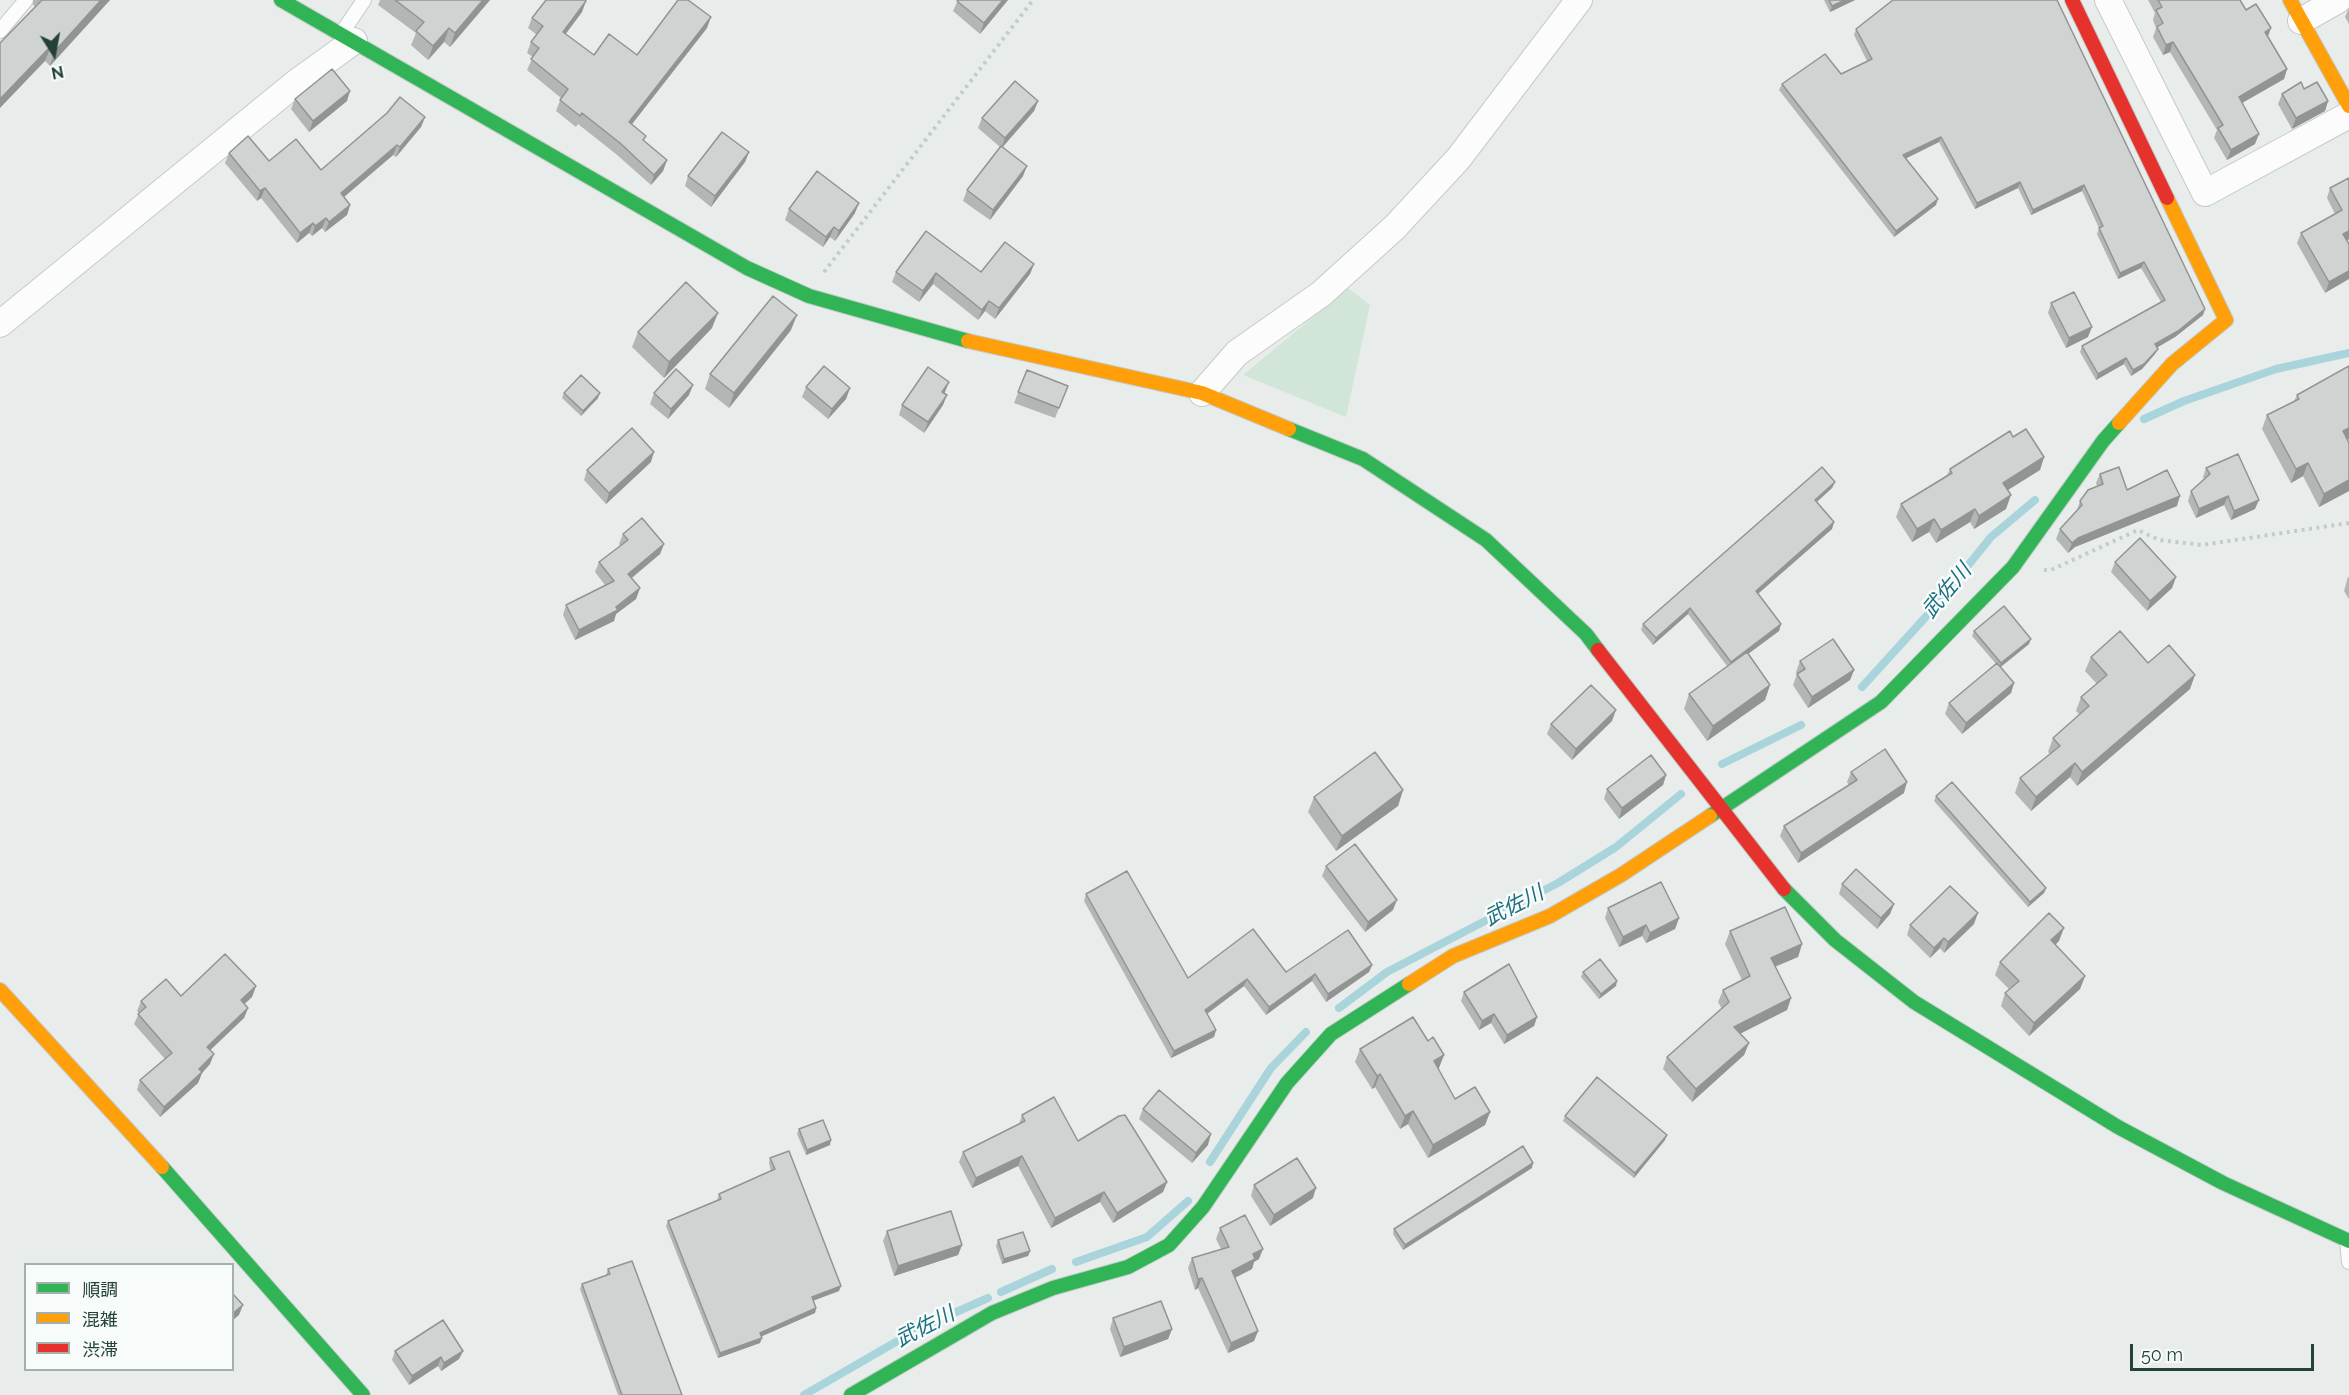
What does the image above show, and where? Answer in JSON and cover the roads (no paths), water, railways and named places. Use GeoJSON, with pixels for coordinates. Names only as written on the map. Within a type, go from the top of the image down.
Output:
{"type":"FeatureCollection","features":[{"type":"Feature","properties":{"kind":"street"},"geometry":{"type":"LineString","coordinates":[[281,0],[688,236],[747,268],[809,296],[961,339],[1203,393],[1363,459],[1486,540],[1586,634],[1779,884],[1835,940],[1914,1002],[2118,1127],[2223,1184],[2348,1240]]}},
{"type":"Feature","properties":{"kind":"street"},"geometry":{"type":"LineString","coordinates":[[1203,393],[1237,353],[1321,294],[1395,227],[1458,159],[1579,0]]}},
{"type":"Feature","properties":{"kind":"street"},"geometry":{"type":"LineString","coordinates":[[851,1395],[992,1312],[1053,1288],[1128,1267],[1169,1245],[1203,1207],[1287,1083],[1331,1034],[1453,956],[1560,910],[1621,875],[1881,702],[2013,567],[2103,441],[2172,364],[2226,320],[2072,0]]}},
{"type":"Feature","properties":{"kind":"street"},"geometry":{"type":"LineString","coordinates":[[2108,0],[2205,193],[2349,115]]}},
{"type":"Feature","properties":{"kind":"street"},"geometry":{"type":"LineString","coordinates":[[2338,0],[2296,10],[2349,106]]}},
{"type":"Feature","properties":{"kind":"street"},"geometry":{"type":"LineString","coordinates":[[0,324],[297,82],[348,37]]}},
{"type":"Feature","properties":{"kind":"street"},"geometry":{"type":"LineString","coordinates":[[0,990],[207,1216],[363,1395]]}},
{"type":"Feature","properties":{"kind":"lane"},"geometry":{"type":"LineString","coordinates":[[0,31],[26,0]]}},
{"type":"Feature","properties":{"kind":"lane"},"geometry":{"type":"LineString","coordinates":[[348,37],[364,0]]}},
{"type":"Feature","properties":{"kind":"lane"},"geometry":{"type":"LineString","coordinates":[[2348,1240],[2349,1262]]}},
{"type":"Feature","properties":{"kind":"waterway","name":"武佐川"},"geometry":{"type":"LineString","coordinates":[[2144,419],[2184,401],[2276,369],[2349,353]]}},
{"type":"Feature","properties":{"kind":"waterway","name":"武佐川"},"geometry":{"type":"LineString","coordinates":[[1862,687],[1932,610],[1991,537],[2035,500]]}},
{"type":"Feature","properties":{"kind":"waterway","name":"武佐川"},"geometry":{"type":"LineString","coordinates":[[1722,764],[1801,725]]}},
{"type":"Feature","properties":{"kind":"waterway","name":"武佐川"},"geometry":{"type":"LineString","coordinates":[[1339,1008],[1387,972],[1558,883],[1616,847],[1681,794]]}},
{"type":"Feature","properties":{"kind":"waterway","name":"武佐川"},"geometry":{"type":"LineString","coordinates":[[1210,1162],[1271,1068],[1306,1032]]}},
{"type":"Feature","properties":{"kind":"waterway","name":"武佐川"},"geometry":{"type":"LineString","coordinates":[[1076,1262],[1147,1237],[1188,1201]]}},
{"type":"Feature","properties":{"kind":"waterway","name":"武佐川"},"geometry":{"type":"LineString","coordinates":[[1001,1292],[1052,1269]]}},
{"type":"Feature","properties":{"kind":"waterway","name":"武佐川"},"geometry":{"type":"LineString","coordinates":[[804,1395],[920,1328],[988,1298]]}}]}
